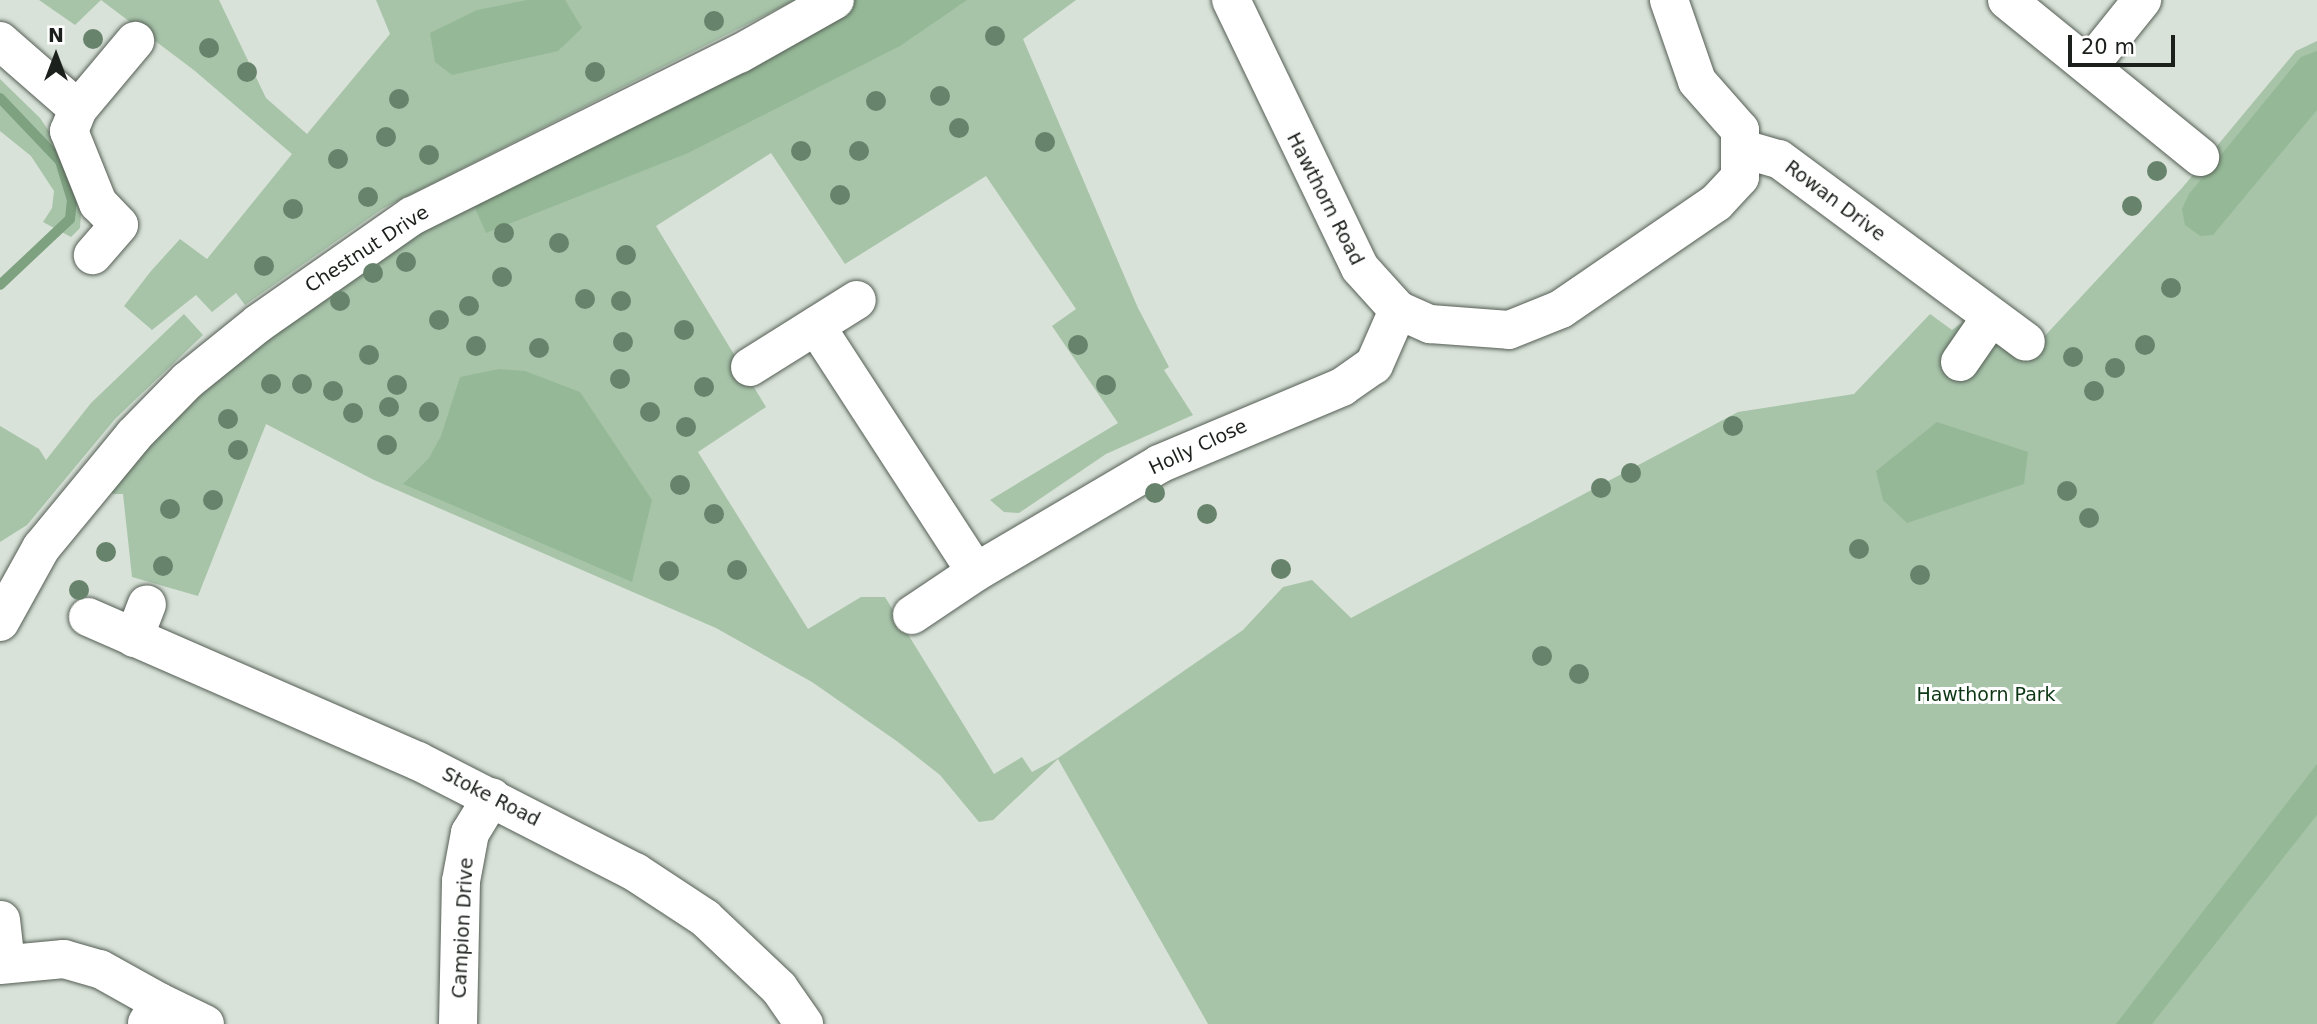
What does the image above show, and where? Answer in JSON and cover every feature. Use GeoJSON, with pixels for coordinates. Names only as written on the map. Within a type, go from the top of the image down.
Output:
{"type":"FeatureCollection","features":[{"type":"Feature","properties":{"kind":"street","name":"Chestnut Drive"},"geometry":{"type":"LineString","coordinates":[[3,605],[41,548],[89,487],[187,381],[343,261],[412,216],[739,54],[835,0]]}},
{"type":"Feature","properties":{"kind":"street","name":"Hawthorn Road"},"geometry":{"type":"LineString","coordinates":[[1231,0],[1360,268],[1398,310]]}},
{"type":"Feature","properties":{"kind":"street"},"geometry":{"type":"LineString","coordinates":[[1398,310],[1459,329],[1509,330],[1561,309],[1716,203],[1740,177],[1743,149],[1740,131],[1697,81],[1669,0]]}},
{"type":"Feature","properties":{"kind":"street"},"geometry":{"type":"LineString","coordinates":[[2007,0],[2200,156]]}},
{"type":"Feature","properties":{"kind":"street"},"geometry":{"type":"LineString","coordinates":[[2089,66],[2142,0]]}},
{"type":"Feature","properties":{"kind":"street"},"geometry":{"type":"LineString","coordinates":[[0,41],[78,108]]}},
{"type":"Feature","properties":{"kind":"street"},"geometry":{"type":"LineString","coordinates":[[93,255],[119,225],[98,203],[69,131],[78,108],[135,41]]}},
{"type":"Feature","properties":{"kind":"street","name":"Rowan Drive"},"geometry":{"type":"LineString","coordinates":[[1743,149],[1779,159],[2026,342]]}},
{"type":"Feature","properties":{"kind":"street"},"geometry":{"type":"LineString","coordinates":[[750,367],[857,300]]}},
{"type":"Feature","properties":{"kind":"street","name":"Holly Close"},"geometry":{"type":"LineString","coordinates":[[912,615],[976,572],[1159,464],[1342,387],[1374,365],[1398,310]]}},
{"type":"Feature","properties":{"kind":"street"},"geometry":{"type":"LineString","coordinates":[[1960,362],[1991,317]]}},
{"type":"Feature","properties":{"kind":"street"},"geometry":{"type":"LineString","coordinates":[[816,326],[976,572]]}},
{"type":"Feature","properties":{"kind":"street","name":"Stoke Road"},"geometry":{"type":"LineString","coordinates":[[88,617],[140,621],[492,797],[635,872],[705,918],[779,988],[804,1024]]}},
{"type":"Feature","properties":{"kind":"street","name":"Campion Drive"},"geometry":{"type":"LineString","coordinates":[[458,1024],[461,881],[470,833],[492,797]]}},
{"type":"Feature","properties":{"kind":"street"},"geometry":{"type":"LineString","coordinates":[[1,920],[3,964],[64,959],[100,970],[153,1013],[205,1024]]}},
{"type":"Feature","properties":{"kind":"green space"},"geometry":{"type":"Polygon","coordinates":[[[39,0],[101,0],[75,25],[39,0]]]}},
{"type":"Feature","properties":{"kind":"green space"},"geometry":{"type":"Polygon","coordinates":[[[101,0],[219,0],[266,98],[307,134],[390,34],[376,0],[795,0],[382,209],[245,305],[236,293],[212,312],[196,295],[152,330],[124,306],[151,271],[180,239],[207,259],[292,154],[195,71],[101,0]]]}},
{"type":"Feature","properties":{"kind":"green space"},"geometry":{"type":"Polygon","coordinates":[[[527,0],[565,0],[582,28],[558,51],[452,75],[435,62],[430,33],[477,10],[527,0]]]}},
{"type":"Feature","properties":{"kind":"green space"},"geometry":{"type":"Polygon","coordinates":[[[847,0],[967,0],[900,46],[688,153],[486,233],[469,194],[847,0]]]}},
{"type":"Feature","properties":{"kind":"green space","name":"Hawthorn Park"},"geometry":{"type":"Polygon","coordinates":[[[860,0],[1076,0],[1023,39],[1138,308],[1169,367],[1164,370],[1193,415],[1106,454],[1019,513],[1004,512],[990,500],[1118,423],[1052,326],[1076,309],[986,176],[845,264],[771,153],[656,226],[766,407],[698,452],[808,629],[861,597],[885,597],[994,774],[1022,757],[1032,772],[1058,758],[1243,630],[1283,587],[1312,580],[1351,618],[1738,412],[1854,394],[1930,314],[1952,330],[1992,301],[2042,339],[2182,188],[2296,51],[2317,41],[2317,1024],[1208,1024],[1058,759],[993,820],[979,822],[940,775],[898,742],[812,682],[716,628],[374,480],[266,424],[198,596],[132,577],[123,494],[113,494],[105,486],[241,350],[412,229],[860,0]]]}},
{"type":"Feature","properties":{"kind":"green space"},"geometry":{"type":"Polygon","coordinates":[[[2317,51],[2317,110],[2213,235],[2200,236],[2185,225],[2182,209],[2189,194],[2301,57],[2317,51]]]}},
{"type":"Feature","properties":{"kind":"green space"},"geometry":{"type":"Polygon","coordinates":[[[0,79],[40,118],[59,146],[81,214],[80,228],[71,237],[43,222],[52,208],[54,191],[31,156],[0,131],[0,79]]]}},
{"type":"Feature","properties":{"kind":"green space"},"geometry":{"type":"Polygon","coordinates":[[[184,314],[203,335],[115,419],[27,525],[0,542],[0,426],[39,449],[46,460],[91,403],[184,314]]]}},
{"type":"Feature","properties":{"kind":"green space"},"geometry":{"type":"Polygon","coordinates":[[[499,369],[525,371],[580,392],[652,500],[632,582],[403,484],[429,458],[441,436],[460,377],[499,369]]]}},
{"type":"Feature","properties":{"kind":"green space"},"geometry":{"type":"Polygon","coordinates":[[[1937,422],[2028,452],[2024,484],[1907,523],[1883,500],[1876,471],[1937,422]]]}},
{"type":"Feature","properties":{"kind":"green space"},"geometry":{"type":"Polygon","coordinates":[[[2317,764],[2317,815],[2152,1024],[2116,1024],[2317,764]]]}},
{"type":"Feature","properties":{"kind":"waterway"},"geometry":{"type":"LineString","coordinates":[[0,98],[60,161],[72,200],[70,219],[0,285]]}}]}
